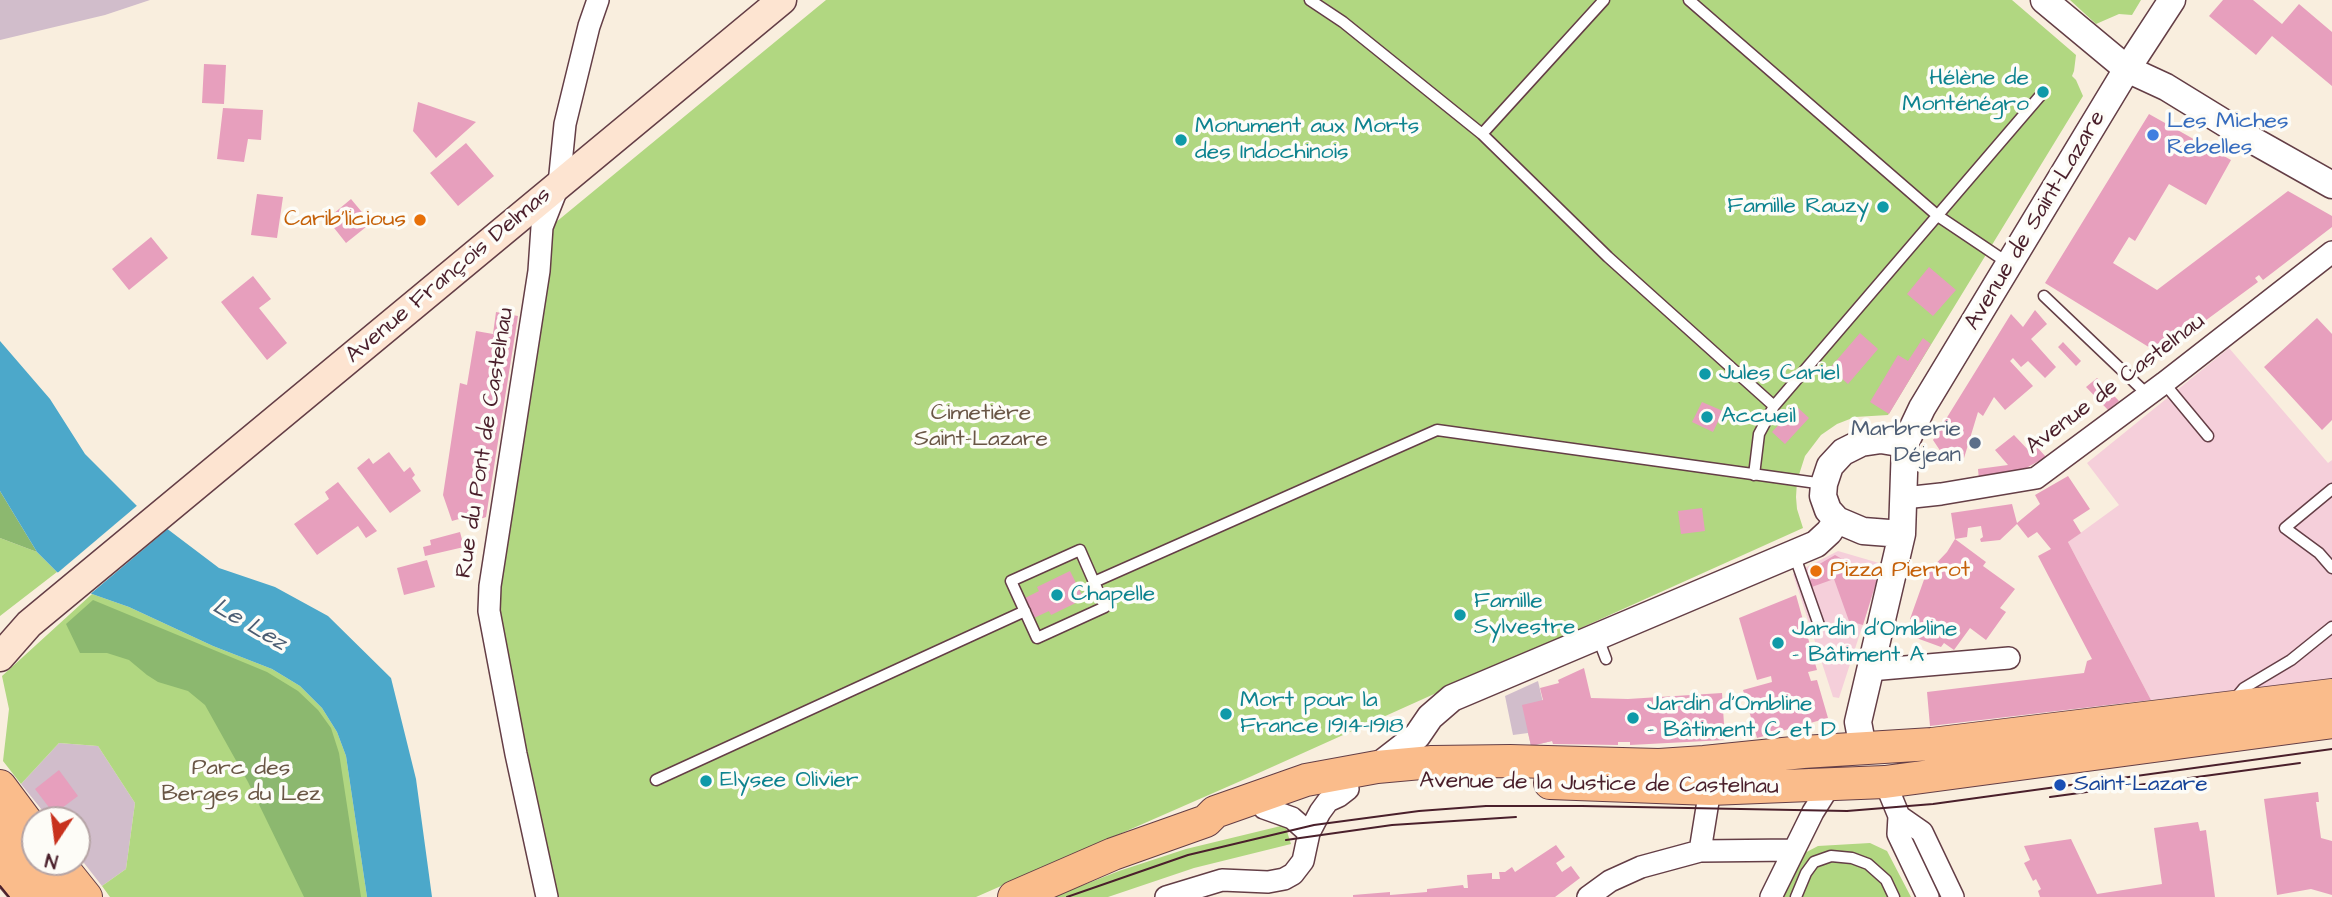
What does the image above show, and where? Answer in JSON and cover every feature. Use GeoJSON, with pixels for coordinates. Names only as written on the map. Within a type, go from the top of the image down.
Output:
{"type":"FeatureCollection","features":[{"type":"Feature","properties":{"kind":"main road","name":"Avenue François Delmas"},"geometry":{"type":"LineString","coordinates":[[29,624],[782,0]]}},
{"type":"Feature","properties":{"kind":"main road"},"geometry":{"type":"LineString","coordinates":[[0,639],[29,624]]}},
{"type":"Feature","properties":{"kind":"main road"},"geometry":{"type":"LineString","coordinates":[[0,656],[29,624]]}},
{"type":"Feature","properties":{"kind":"main road","name":"Avenue de la Justice de Castelnau"},"geometry":{"type":"LineString","coordinates":[[1206,821],[1215,812],[1306,780],[1377,767],[1432,762],[1510,761],[1659,765],[1932,744],[2332,695]]}},
{"type":"Feature","properties":{"kind":"main road","name":"Avenue de la Justice de Castelnau"},"geometry":{"type":"LineString","coordinates":[[1014,897],[1113,854],[1206,821],[1218,822],[1333,787],[1348,789],[1432,780],[1487,779],[1710,789],[1885,782],[2332,722]]}},
{"type":"Feature","properties":{"kind":"main road"},"geometry":{"type":"LineString","coordinates":[[1830,785],[1863,748],[1885,782]]}},
{"type":"Feature","properties":{"kind":"main road"},"geometry":{"type":"LineString","coordinates":[[2,788],[21,814]]}},
{"type":"Feature","properties":{"kind":"main road"},"geometry":{"type":"LineString","coordinates":[[0,822],[60,897]]}},
{"type":"Feature","properties":{"kind":"main road"},"geometry":{"type":"LineString","coordinates":[[2,865],[29,897]]}},
{"type":"Feature","properties":{"kind":"main road"},"geometry":{"type":"LineString","coordinates":[[69,876],[86,897]]}},
{"type":"Feature","properties":{"kind":"street","name":"Rue du Pont de Castelnau"},"geometry":{"type":"LineString","coordinates":[[547,897],[489,611],[494,559],[538,271],[542,227],[559,184],[565,124],[598,0]]}},
{"type":"Feature","properties":{"kind":"street"},"geometry":{"type":"LineString","coordinates":[[2044,0],[2127,69],[2166,87],[2332,185]]}},
{"type":"Feature","properties":{"kind":"street","name":"Avenue de Saint-Lazare"},"geometry":{"type":"LineString","coordinates":[[1905,444],[1922,408],[2127,69],[2172,0]]}},
{"type":"Feature","properties":{"kind":"street","name":"Avenue de Castelnau"},"geometry":{"type":"LineString","coordinates":[[1904,498],[2036,478],[2332,252]]}},
{"type":"Feature","properties":{"kind":"street"},"geometry":{"type":"LineString","coordinates":[[1863,748],[1858,722],[1902,534],[1905,444],[1881,440],[1861,443],[1843,452],[1830,466],[1824,484],[1828,510],[1837,520],[1863,531],[1902,534]]}},
{"type":"Feature","properties":{"kind":"street"},"geometry":{"type":"LineString","coordinates":[[1377,767],[1417,736],[1430,717],[1452,698],[1602,648],[1816,544],[1837,520]]}},
{"type":"Feature","properties":{"kind":"street"},"geometry":{"type":"LineString","coordinates":[[1870,670],[2009,658]]}},
{"type":"Feature","properties":{"kind":"street"},"geometry":{"type":"LineString","coordinates":[[1885,782],[1899,816],[1898,834],[1928,897]]}},
{"type":"Feature","properties":{"kind":"street"},"geometry":{"type":"LineString","coordinates":[[1771,897],[1813,812],[1830,785]]}},
{"type":"Feature","properties":{"kind":"street"},"geometry":{"type":"LineString","coordinates":[[1166,897],[1222,880],[1268,882],[1293,874],[1303,861],[1309,833],[1328,801],[1348,789]]}},
{"type":"Feature","properties":{"kind":"street"},"geometry":{"type":"LineString","coordinates":[[1700,851],[1710,789]]}},
{"type":"Feature","properties":{"kind":"street"},"geometry":{"type":"LineString","coordinates":[[1264,808],[1292,818],[1309,833]]}},
{"type":"Feature","properties":{"kind":"street"},"geometry":{"type":"LineString","coordinates":[[1899,816],[1923,832],[1953,897]]}},
{"type":"Feature","properties":{"kind":"street"},"geometry":{"type":"LineString","coordinates":[[1588,897],[1610,881],[1641,867],[1700,851],[1794,850]]}},
{"type":"Feature","properties":{"kind":"lane"},"geometry":{"type":"LineString","coordinates":[[1310,0],[1343,22],[1482,134],[1608,257],[1774,406]]}},
{"type":"Feature","properties":{"kind":"lane"},"geometry":{"type":"LineString","coordinates":[[1482,134],[1604,0]]}},
{"type":"Feature","properties":{"kind":"lane"},"geometry":{"type":"LineString","coordinates":[[1689,0],[1938,216],[2009,264]]}},
{"type":"Feature","properties":{"kind":"lane"},"geometry":{"type":"LineString","coordinates":[[1754,475],[1759,434],[1774,406],[2040,96]]}},
{"type":"Feature","properties":{"kind":"lane"},"geometry":{"type":"LineString","coordinates":[[2044,296],[2208,436]]}},
{"type":"Feature","properties":{"kind":"lane"},"geometry":{"type":"LineString","coordinates":[[1094,582],[1437,430],[1824,484]]}},
{"type":"Feature","properties":{"kind":"lane"},"geometry":{"type":"LineString","coordinates":[[2332,489],[2285,528],[2319,553],[2332,568]]}},
{"type":"Feature","properties":{"kind":"lane"},"geometry":{"type":"LineString","coordinates":[[1080,550],[1094,582],[1105,607],[1037,638],[1012,581],[1080,550]]}},
{"type":"Feature","properties":{"kind":"lane"},"geometry":{"type":"LineString","coordinates":[[1794,554],[1819,625]]}},
{"type":"Feature","properties":{"kind":"lane"},"geometry":{"type":"LineString","coordinates":[[656,780],[1025,611]]}},
{"type":"Feature","properties":{"kind":"lane"},"geometry":{"type":"LineString","coordinates":[[2229,707],[2244,688],[2291,660],[2332,627]]}},
{"type":"Feature","properties":{"kind":"lane"},"geometry":{"type":"LineString","coordinates":[[1796,897],[1814,862],[1831,856],[1852,858],[1868,864],[1886,880],[1894,897]]}},
{"type":"Feature","properties":{"kind":"shaded area"},"geometry":{"type":"Polygon","coordinates":[[[0,0],[150,0],[105,15],[0,40],[0,0]]]}},
{"type":"Feature","properties":{"kind":"shaded area"},"geometry":{"type":"Polygon","coordinates":[[[2229,348],[2328,463],[2332,460],[2332,679],[2151,700],[2068,542],[2119,505],[2087,463],[2229,348]]]}},
{"type":"Feature","properties":{"kind":"shaded area"},"geometry":{"type":"Polygon","coordinates":[[[1838,551],[1879,563],[1879,575],[1839,698],[1833,697],[1793,574],[1838,551]]]}},
{"type":"Feature","properties":{"kind":"shaded area"},"geometry":{"type":"Polygon","coordinates":[[[1538,681],[1552,741],[1531,746],[1528,733],[1513,735],[1505,696],[1538,681]]]}},
{"type":"Feature","properties":{"kind":"shaded area"},"geometry":{"type":"Polygon","coordinates":[[[59,743],[98,746],[135,803],[126,869],[102,886],[91,872],[91,806],[39,806],[21,784],[59,743]]]}},
{"type":"Feature","properties":{"kind":"green space","name":"Cimetière Saint-Lazare"},"geometry":{"type":"Polygon","coordinates":[[[826,0],[2012,0],[2076,55],[2072,76],[2083,96],[1888,415],[1855,417],[1837,424],[1821,435],[1805,456],[1797,481],[1796,497],[1803,528],[976,897],[555,897],[496,604],[550,227],[826,0]]]}},
{"type":"Feature","properties":{"kind":"green space"},"geometry":{"type":"Polygon","coordinates":[[[2070,0],[2141,0],[2132,15],[2119,14],[2096,24],[2070,0]]]}},
{"type":"Feature","properties":{"kind":"green space"},"geometry":{"type":"Polygon","coordinates":[[[0,491],[37,552],[0,538],[0,491]]]}},
{"type":"Feature","properties":{"kind":"green space"},"geometry":{"type":"Polygon","coordinates":[[[0,538],[37,552],[57,572],[0,616],[0,538]]]}},
{"type":"Feature","properties":{"kind":"green space","name":"Parc des Berges du Lez"},"geometry":{"type":"Polygon","coordinates":[[[92,594],[129,607],[213,646],[272,669],[300,686],[322,708],[337,732],[346,756],[367,897],[110,897],[102,886],[126,869],[135,803],[98,746],[59,743],[21,784],[3,761],[9,709],[2,676],[92,594]]]}},
{"type":"Feature","properties":{"kind":"green space"},"geometry":{"type":"Polygon","coordinates":[[[93,600],[267,672],[298,691],[318,710],[331,728],[339,753],[361,897],[304,897],[248,782],[205,705],[188,691],[158,682],[129,660],[107,653],[80,653],[66,624],[93,600]]]}},
{"type":"Feature","properties":{"kind":"green space"},"geometry":{"type":"Polygon","coordinates":[[[1285,825],[1291,844],[1194,868],[1108,897],[1053,897],[1186,849],[1285,825]]]}},
{"type":"Feature","properties":{"kind":"green space"},"geometry":{"type":"Polygon","coordinates":[[[1870,843],[1887,851],[1911,897],[1778,897],[1797,857],[1818,846],[1870,843]]]}},
{"type":"Feature","properties":{"kind":"water","name":"Le Lez"},"geometry":{"type":"Polygon","coordinates":[[[0,341],[50,399],[85,454],[137,506],[219,568],[275,587],[328,616],[391,678],[416,779],[432,897],[367,897],[346,756],[337,732],[322,708],[300,686],[272,669],[213,646],[129,607],[92,594],[57,572],[37,552],[0,491],[0,341]]]}},
{"type":"Feature","properties":{"kind":"pier"},"geometry":{"type":"Polygon","coordinates":[[[139,504],[170,527],[88,596],[55,575],[139,504]]]}},
{"type":"Feature","properties":{"kind":"building"},"geometry":{"type":"Polygon","coordinates":[[[2223,0],[2253,0],[2282,24],[2299,4],[2332,32],[2332,86],[2272,36],[2256,55],[2209,16],[2223,0]]]}},
{"type":"Feature","properties":{"kind":"building"},"geometry":{"type":"Polygon","coordinates":[[[204,64],[226,65],[224,104],[202,103],[204,64]]]}},
{"type":"Feature","properties":{"kind":"building"},"geometry":{"type":"Polygon","coordinates":[[[418,102],[476,122],[436,158],[413,131],[418,102]]]}},
{"type":"Feature","properties":{"kind":"building"},"geometry":{"type":"Polygon","coordinates":[[[223,108],[263,110],[261,140],[248,139],[244,162],[217,159],[223,108]]]}},
{"type":"Feature","properties":{"kind":"building"},"geometry":{"type":"Polygon","coordinates":[[[2149,114],[2231,160],[2206,205],[2169,184],[2135,241],[2129,237],[2113,263],[2157,290],[2288,191],[2332,216],[2332,227],[2263,280],[2259,275],[2255,278],[2258,282],[2160,354],[2045,283],[2149,114]]]}},
{"type":"Feature","properties":{"kind":"building"},"geometry":{"type":"Polygon","coordinates":[[[466,143],[494,176],[458,206],[430,173],[466,143]]]}},
{"type":"Feature","properties":{"kind":"building"},"geometry":{"type":"Polygon","coordinates":[[[257,194],[283,197],[277,238],[251,235],[257,194]]]}},
{"type":"Feature","properties":{"kind":"building"},"geometry":{"type":"Polygon","coordinates":[[[351,199],[371,223],[346,243],[327,219],[351,199]]]}},
{"type":"Feature","properties":{"kind":"building"},"geometry":{"type":"Polygon","coordinates":[[[151,237],[168,258],[129,290],[112,269],[151,237]]]}},
{"type":"Feature","properties":{"kind":"building"},"geometry":{"type":"Polygon","coordinates":[[[1929,267],[1956,290],[1933,316],[1907,294],[1929,267]]]}},
{"type":"Feature","properties":{"kind":"building"},"geometry":{"type":"Polygon","coordinates":[[[253,276],[271,299],[259,308],[287,343],[267,360],[221,302],[253,276]]]}},
{"type":"Feature","properties":{"kind":"building"},"geometry":{"type":"Polygon","coordinates":[[[2035,310],[2047,324],[2031,339],[2056,367],[2045,378],[2028,361],[2021,367],[2013,358],[2010,361],[2033,386],[2005,410],[1994,397],[1983,416],[1978,412],[1964,458],[1952,455],[1945,458],[1933,440],[2011,314],[2023,327],[2035,310]]]}},
{"type":"Feature","properties":{"kind":"building"},"geometry":{"type":"Polygon","coordinates":[[[496,312],[518,316],[486,517],[466,524],[466,517],[452,521],[443,495],[460,383],[467,385],[476,331],[493,334],[496,312]]]}},
{"type":"Feature","properties":{"kind":"building"},"geometry":{"type":"Polygon","coordinates":[[[2317,318],[2332,334],[2332,420],[2322,430],[2264,367],[2317,318]]]}},
{"type":"Feature","properties":{"kind":"building"},"geometry":{"type":"Polygon","coordinates":[[[1860,333],[1878,349],[1848,384],[1830,368],[1860,333]]]}},
{"type":"Feature","properties":{"kind":"building"},"geometry":{"type":"Polygon","coordinates":[[[1923,338],[1931,344],[1889,414],[1870,402],[1898,355],[1908,361],[1923,338]]]}},
{"type":"Feature","properties":{"kind":"building"},"geometry":{"type":"Polygon","coordinates":[[[2063,342],[2081,361],[2076,366],[2058,347],[2063,342]]]}},
{"type":"Feature","properties":{"kind":"building"},"geometry":{"type":"Polygon","coordinates":[[[2097,378],[2119,401],[2108,410],[2086,387],[2097,378]]]}},
{"type":"Feature","properties":{"kind":"building","name":"Accueil"},"geometry":{"type":"Polygon","coordinates":[[[1702,402],[1723,411],[1713,432],[1692,422],[1702,402]]]}},
{"type":"Feature","properties":{"kind":"building"},"geometry":{"type":"Polygon","coordinates":[[[1796,406],[1809,418],[1785,444],[1772,432],[1796,406]]]}},
{"type":"Feature","properties":{"kind":"building"},"geometry":{"type":"Polygon","coordinates":[[[2014,435],[2031,453],[2037,447],[2046,457],[2019,472],[1979,480],[1978,469],[2008,465],[1995,450],[2014,435]]]}},
{"type":"Feature","properties":{"kind":"building"},"geometry":{"type":"Polygon","coordinates":[[[389,452],[404,472],[410,467],[415,475],[412,478],[421,491],[390,513],[357,468],[369,458],[373,464],[389,452]]]}},
{"type":"Feature","properties":{"kind":"building"},"geometry":{"type":"Polygon","coordinates":[[[2068,476],[2090,509],[2073,520],[2081,533],[2068,542],[2151,700],[1930,726],[1927,692],[2084,673],[2087,661],[2092,659],[2038,556],[2051,549],[2037,532],[2028,538],[2017,524],[2000,540],[1981,542],[1981,526],[1968,528],[1967,537],[1955,539],[1951,513],[2012,504],[2017,523],[2040,504],[2035,495],[2068,476]]]}},
{"type":"Feature","properties":{"kind":"building"},"geometry":{"type":"Polygon","coordinates":[[[338,482],[377,531],[366,538],[358,526],[317,555],[294,524],[329,499],[325,492],[338,482]]]}},
{"type":"Feature","properties":{"kind":"building"},"geometry":{"type":"Polygon","coordinates":[[[1702,508],[1705,531],[1681,534],[1678,511],[1702,508]]]}},
{"type":"Feature","properties":{"kind":"building"},"geometry":{"type":"Polygon","coordinates":[[[460,532],[464,547],[425,556],[423,547],[431,545],[430,540],[460,532]]]}},
{"type":"Feature","properties":{"kind":"building"},"geometry":{"type":"Polygon","coordinates":[[[1955,539],[1986,562],[1983,566],[2015,589],[2000,608],[2006,612],[1986,640],[1970,628],[1954,650],[1944,643],[1941,647],[1911,636],[1915,622],[1910,619],[1926,574],[1947,552],[1955,539]]]}},
{"type":"Feature","properties":{"kind":"building"},"geometry":{"type":"Polygon","coordinates":[[[1835,555],[1842,559],[1847,567],[1878,576],[1863,625],[1849,621],[1834,579],[1809,588],[1807,581],[1814,578],[1811,569],[1835,555]]]}},
{"type":"Feature","properties":{"kind":"building"},"geometry":{"type":"Polygon","coordinates":[[[427,560],[435,587],[404,595],[397,568],[427,560]]]}},
{"type":"Feature","properties":{"kind":"building","name":"Chapelle"},"geometry":{"type":"Polygon","coordinates":[[[1070,571],[1084,599],[1051,615],[1049,611],[1034,618],[1025,598],[1039,591],[1037,587],[1070,571]]]}},
{"type":"Feature","properties":{"kind":"building"},"geometry":{"type":"Polygon","coordinates":[[[1796,595],[1817,670],[1808,672],[1811,681],[1817,680],[1828,718],[1757,738],[1743,690],[1772,682],[1771,676],[1757,680],[1739,618],[1796,595]]]}},
{"type":"Feature","properties":{"kind":"building","name":"Jardin d'Ombline - Bâtiment C et D"},"geometry":{"type":"Polygon","coordinates":[[[1584,668],[1591,698],[1628,699],[1722,693],[1725,740],[1630,745],[1630,742],[1618,742],[1618,745],[1553,744],[1552,741],[1531,746],[1522,705],[1543,700],[1540,688],[1559,683],[1558,680],[1584,668]]]}},
{"type":"Feature","properties":{"kind":"building"},"geometry":{"type":"Polygon","coordinates":[[[59,770],[78,796],[65,806],[48,806],[35,789],[59,770]]]}},
{"type":"Feature","properties":{"kind":"building"},"geometry":{"type":"Polygon","coordinates":[[[2318,792],[2319,802],[2316,802],[2321,838],[2332,841],[2332,895],[2311,889],[2277,895],[2264,799],[2318,792]]]}},
{"type":"Feature","properties":{"kind":"building"},"geometry":{"type":"Polygon","coordinates":[[[2198,822],[2200,831],[2206,830],[2215,897],[2040,897],[2038,891],[2041,889],[2036,879],[2033,881],[2024,863],[2030,860],[2024,846],[2071,839],[2097,894],[2162,884],[2154,828],[2198,822]]]}},
{"type":"Feature","properties":{"kind":"building"},"geometry":{"type":"Polygon","coordinates":[[[1556,845],[1565,857],[1556,863],[1562,872],[1571,866],[1580,878],[1555,897],[1353,897],[1390,892],[1390,895],[1427,892],[1427,889],[1463,885],[1468,888],[1467,875],[1492,873],[1492,879],[1500,879],[1499,872],[1505,872],[1512,867],[1515,872],[1556,845]]]}},
{"type":"Feature","properties":{"kind":"tram line"},"geometry":{"type":"LineString","coordinates":[[1067,897],[1188,855],[1314,825],[1419,811],[1486,806],[1847,811],[1933,804],[2332,749]]}},
{"type":"Feature","properties":{"kind":"tram line"},"geometry":{"type":"LineString","coordinates":[[2050,797],[2300,763]]}},
{"type":"Feature","properties":{"kind":"tram line"},"geometry":{"type":"LineString","coordinates":[[1286,840],[1392,825],[1516,817]]}},
{"type":"Feature","properties":{"kind":"tram line"},"geometry":{"type":"LineString","coordinates":[[0,886],[9,897]]}},
{"type":"Feature","properties":{"kind":"place","name":"Hélène de Monténégro"},"geometry":{"type":"Point","coordinates":[2043,92]}},
{"type":"Feature","properties":{"kind":"place","name":"Les Miches Rebelles"},"geometry":{"type":"Point","coordinates":[2153,135]}},
{"type":"Feature","properties":{"kind":"place","name":"Monument aux Morts des Indochinois"},"geometry":{"type":"Point","coordinates":[1181,140]}},
{"type":"Feature","properties":{"kind":"place","name":"Famille Rauzy"},"geometry":{"type":"Point","coordinates":[1883,207]}},
{"type":"Feature","properties":{"kind":"place","name":"Carib'licious"},"geometry":{"type":"Point","coordinates":[420,220]}},
{"type":"Feature","properties":{"kind":"place","name":"Jules Cariel"},"geometry":{"type":"Point","coordinates":[1705,374]}},
{"type":"Feature","properties":{"kind":"place","name":"Accueil"},"geometry":{"type":"Point","coordinates":[1707,417]}},
{"type":"Feature","properties":{"kind":"place","name":"Marbrerie Déjean"},"geometry":{"type":"Point","coordinates":[1975,443]}},
{"type":"Feature","properties":{"kind":"place","name":"Pizza Pierrot"},"geometry":{"type":"Point","coordinates":[1816,571]}},
{"type":"Feature","properties":{"kind":"place","name":"Chapelle"},"geometry":{"type":"Point","coordinates":[1057,595]}},
{"type":"Feature","properties":{"kind":"place","name":"Famille Sylvestre"},"geometry":{"type":"Point","coordinates":[1460,615]}},
{"type":"Feature","properties":{"kind":"place","name":"Jardin d'Ombline - Bâtiment A"},"geometry":{"type":"Point","coordinates":[1778,643]}},
{"type":"Feature","properties":{"kind":"place","name":"Mort pour la France 1914-1918"},"geometry":{"type":"Point","coordinates":[1226,714]}},
{"type":"Feature","properties":{"kind":"place","name":"Jardin d'Ombline - Bâtiment C et D"},"geometry":{"type":"Point","coordinates":[1633,718]}},
{"type":"Feature","properties":{"kind":"place","name":"Elysee Olivier"},"geometry":{"type":"Point","coordinates":[706,781]}},
{"type":"Feature","properties":{"kind":"place","name":"Saint-Lazare"},"geometry":{"type":"Point","coordinates":[2060,785]}}]}
